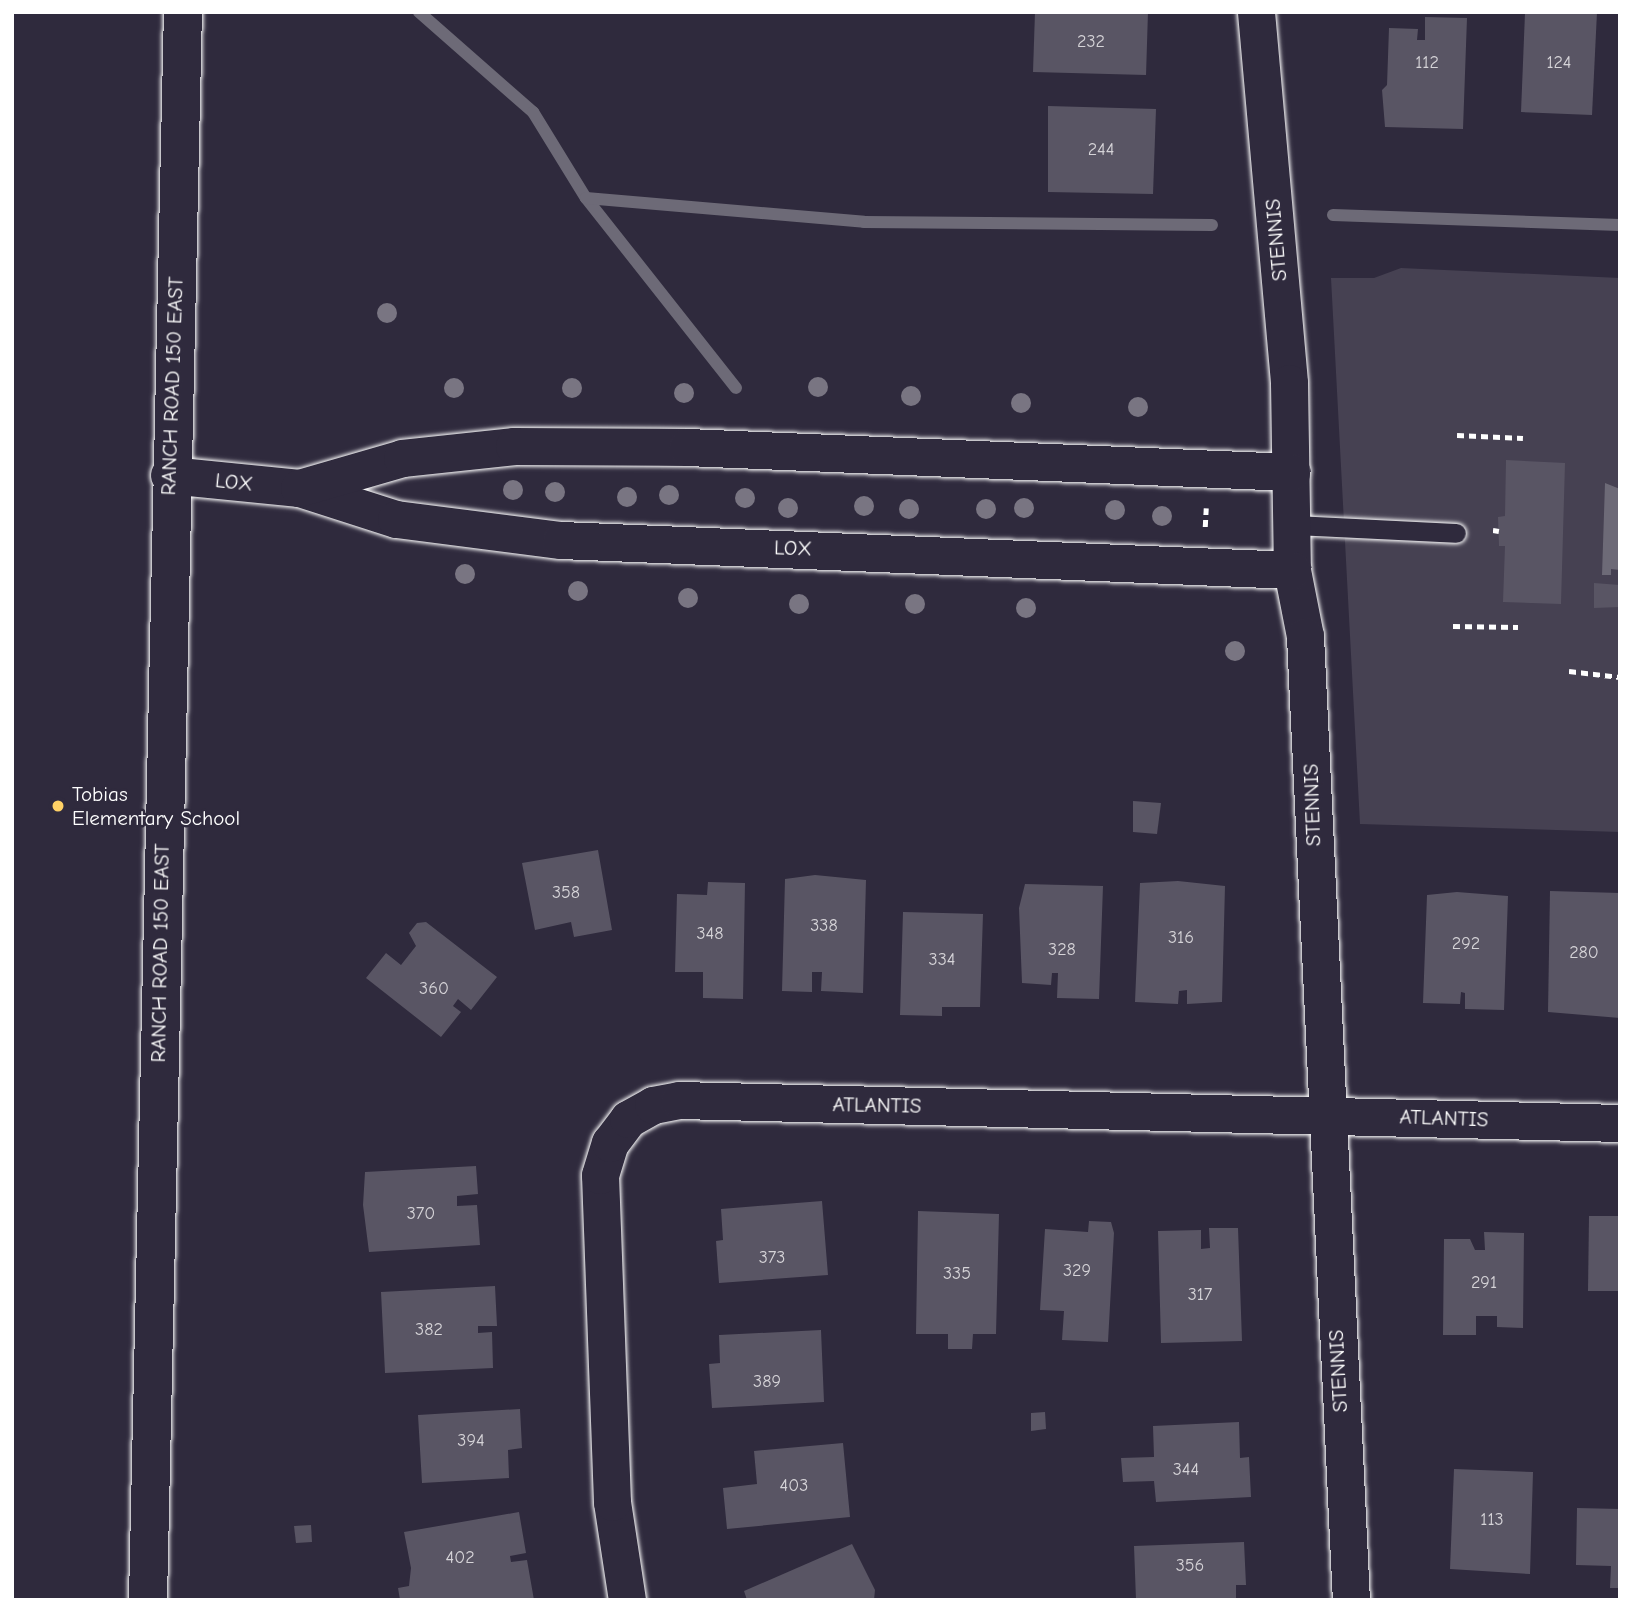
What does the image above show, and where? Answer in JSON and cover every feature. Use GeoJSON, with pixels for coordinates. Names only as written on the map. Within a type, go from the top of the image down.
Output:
{"type":"FeatureCollection","features":[{"type":"Feature","properties":{"kind":"main road","name":"RANCH ROAD 150 EAST"},"geometry":{"type":"LineString","coordinates":[[148,1600],[169,475],[183,12]]}},
{"type":"Feature","properties":{"kind":"street","name":"STENNIS"},"geometry":{"type":"LineString","coordinates":[[1256,12],[1289,383],[1294,525],[1292,570],[1305,636],[1325,1114],[1351,1600]]}},
{"type":"Feature","properties":{"kind":"street","name":"LOX"},"geometry":{"type":"LineString","coordinates":[[299,488],[402,458],[514,446],[741,449],[1291,471]]}},
{"type":"Feature","properties":{"kind":"street","name":"LOX"},"geometry":{"type":"LineString","coordinates":[[169,475],[299,488],[396,519],[561,540],[1292,570]]}},
{"type":"Feature","properties":{"kind":"street","name":"ATLANTIS"},"geometry":{"type":"LineString","coordinates":[[627,1600],[612,1502],[600,1175],[618,1110],[678,1100],[1325,1114],[1620,1124]]}},
{"type":"Feature","properties":{"kind":"lane"},"geometry":{"type":"LineString","coordinates":[[1294,525],[1456,533]]}},
{"type":"Feature","properties":{"kind":"path"},"geometry":{"type":"LineString","coordinates":[[1457,436],[1523,438]]}},
{"type":"Feature","properties":{"kind":"path"},"geometry":{"type":"LineString","coordinates":[[1205,542],[1206,504]]}},
{"type":"Feature","properties":{"kind":"path"},"geometry":{"type":"LineString","coordinates":[[1453,626],[1518,627]]}},
{"type":"Feature","properties":{"kind":"path"},"geometry":{"type":"LineString","coordinates":[[1569,671],[1620,677]]}},
{"type":"Feature","properties":{"kind":"shaded area"},"geometry":{"type":"Polygon","coordinates":[[[1401,268],[1620,278],[1620,832],[1360,824],[1331,278],[1374,278],[1401,268]]]}},
{"type":"Feature","properties":{"kind":"shaded area"},"geometry":{"type":"Polygon","coordinates":[[[1605,483],[1620,489],[1620,570],[1611,569],[1611,575],[1602,575],[1605,483]]]}},
{"type":"Feature","properties":{"kind":"building"},"geometry":{"type":"Polygon","coordinates":[[[1035,12],[1148,12],[1146,75],[1033,72],[1035,12]]]}},
{"type":"Feature","properties":{"kind":"building"},"geometry":{"type":"Polygon","coordinates":[[[1597,12],[1592,115],[1521,112],[1525,13],[1597,12]]]}},
{"type":"Feature","properties":{"kind":"building"},"geometry":{"type":"Polygon","coordinates":[[[1425,17],[1467,18],[1463,129],[1385,127],[1382,90],[1387,85],[1389,28],[1418,29],[1417,40],[1425,40],[1425,17]]]}},
{"type":"Feature","properties":{"kind":"building"},"geometry":{"type":"Polygon","coordinates":[[[1048,106],[1156,109],[1153,194],[1048,192],[1048,106]]]}},
{"type":"Feature","properties":{"kind":"building"},"geometry":{"type":"Polygon","coordinates":[[[1506,460],[1565,463],[1561,604],[1503,602],[1505,546],[1499,546],[1498,517],[1505,516],[1506,460]]]}},
{"type":"Feature","properties":{"kind":"building"},"geometry":{"type":"Polygon","coordinates":[[[1594,583],[1620,585],[1620,607],[1594,608],[1594,583]]]}},
{"type":"Feature","properties":{"kind":"building"},"geometry":{"type":"Polygon","coordinates":[[[1133,801],[1161,803],[1157,834],[1133,832],[1133,801]]]}},
{"type":"Feature","properties":{"kind":"building"},"geometry":{"type":"Polygon","coordinates":[[[598,850],[612,930],[574,937],[571,922],[535,930],[522,863],[598,850]]]}},
{"type":"Feature","properties":{"kind":"building"},"geometry":{"type":"Polygon","coordinates":[[[815,875],[866,880],[863,993],[821,991],[822,972],[812,972],[812,992],[782,991],[785,879],[815,875]]]}},
{"type":"Feature","properties":{"kind":"building"},"geometry":{"type":"Polygon","coordinates":[[[1178,881],[1225,886],[1222,1002],[1187,1004],[1187,990],[1179,991],[1178,1004],[1135,1002],[1140,883],[1178,881]]]}},
{"type":"Feature","properties":{"kind":"building"},"geometry":{"type":"Polygon","coordinates":[[[708,882],[745,883],[743,999],[703,998],[703,972],[675,972],[677,894],[707,895],[708,882]]]}},
{"type":"Feature","properties":{"kind":"building"},"geometry":{"type":"Polygon","coordinates":[[[1025,884],[1103,886],[1099,999],[1057,998],[1058,973],[1052,973],[1051,985],[1022,983],[1019,908],[1025,884]]]}},
{"type":"Feature","properties":{"kind":"building"},"geometry":{"type":"Polygon","coordinates":[[[1550,891],[1620,893],[1620,1018],[1548,1012],[1550,891]]]}},
{"type":"Feature","properties":{"kind":"building"},"geometry":{"type":"Polygon","coordinates":[[[1457,892],[1508,896],[1504,1010],[1465,1009],[1465,993],[1461,992],[1460,1004],[1423,1003],[1427,895],[1457,892]]]}},
{"type":"Feature","properties":{"kind":"building"},"geometry":{"type":"Polygon","coordinates":[[[903,912],[983,914],[980,1007],[942,1007],[942,1016],[900,1015],[903,912]]]}},
{"type":"Feature","properties":{"kind":"building"},"geometry":{"type":"Polygon","coordinates":[[[426,922],[497,977],[471,1010],[458,999],[453,1006],[461,1012],[441,1037],[366,978],[386,953],[401,965],[416,946],[409,933],[417,923],[426,922]]]}},
{"type":"Feature","properties":{"kind":"building"},"geometry":{"type":"Polygon","coordinates":[[[476,1166],[478,1194],[457,1196],[457,1206],[477,1205],[480,1245],[369,1252],[363,1205],[365,1172],[476,1166]]]}},
{"type":"Feature","properties":{"kind":"building"},"geometry":{"type":"Polygon","coordinates":[[[822,1201],[828,1275],[719,1283],[716,1241],[723,1240],[721,1209],[822,1201]]]}},
{"type":"Feature","properties":{"kind":"building"},"geometry":{"type":"Polygon","coordinates":[[[918,1211],[999,1214],[996,1334],[973,1334],[972,1349],[948,1349],[948,1334],[916,1334],[918,1211]]]}},
{"type":"Feature","properties":{"kind":"building"},"geometry":{"type":"Polygon","coordinates":[[[1589,1216],[1620,1216],[1620,1291],[1588,1291],[1589,1216]]]}},
{"type":"Feature","properties":{"kind":"building"},"geometry":{"type":"Polygon","coordinates":[[[1089,1221],[1111,1222],[1114,1233],[1108,1342],[1062,1340],[1064,1311],[1040,1310],[1045,1229],[1088,1232],[1089,1221]]]}},
{"type":"Feature","properties":{"kind":"building"},"geometry":{"type":"Polygon","coordinates":[[[1209,1228],[1238,1228],[1242,1341],[1161,1343],[1158,1231],[1201,1230],[1201,1249],[1210,1248],[1209,1228]]]}},
{"type":"Feature","properties":{"kind":"building"},"geometry":{"type":"Polygon","coordinates":[[[1484,1232],[1524,1233],[1523,1328],[1497,1327],[1497,1316],[1476,1316],[1476,1335],[1443,1335],[1444,1239],[1470,1239],[1475,1250],[1485,1250],[1484,1232]]]}},
{"type":"Feature","properties":{"kind":"building"},"geometry":{"type":"Polygon","coordinates":[[[495,1286],[497,1326],[478,1326],[478,1333],[492,1332],[493,1368],[385,1373],[381,1292],[495,1286]]]}},
{"type":"Feature","properties":{"kind":"building"},"geometry":{"type":"Polygon","coordinates":[[[821,1330],[824,1402],[712,1408],[709,1364],[720,1363],[719,1335],[821,1330]]]}},
{"type":"Feature","properties":{"kind":"building"},"geometry":{"type":"Polygon","coordinates":[[[520,1409],[522,1448],[508,1450],[509,1478],[422,1483],[418,1415],[520,1409]]]}},
{"type":"Feature","properties":{"kind":"building"},"geometry":{"type":"Polygon","coordinates":[[[1045,1412],[1046,1429],[1031,1431],[1031,1413],[1045,1412]]]}},
{"type":"Feature","properties":{"kind":"building"},"geometry":{"type":"Polygon","coordinates":[[[1239,1422],[1240,1458],[1249,1457],[1251,1497],[1156,1502],[1154,1481],[1123,1482],[1121,1458],[1154,1457],[1153,1426],[1239,1422]]]}},
{"type":"Feature","properties":{"kind":"building"},"geometry":{"type":"Polygon","coordinates":[[[843,1443],[850,1517],[727,1529],[723,1488],[757,1484],[754,1451],[843,1443]]]}},
{"type":"Feature","properties":{"kind":"building"},"geometry":{"type":"Polygon","coordinates":[[[1454,1469],[1533,1472],[1530,1574],[1450,1569],[1454,1469]]]}},
{"type":"Feature","properties":{"kind":"building"},"geometry":{"type":"Polygon","coordinates":[[[1577,1508],[1620,1509],[1620,1588],[1610,1588],[1611,1566],[1576,1565],[1577,1508]]]}},
{"type":"Feature","properties":{"kind":"building"},"geometry":{"type":"Polygon","coordinates":[[[519,1512],[526,1553],[510,1556],[511,1562],[527,1560],[534,1600],[400,1600],[398,1588],[409,1586],[411,1568],[404,1532],[519,1512]]]}},
{"type":"Feature","properties":{"kind":"building"},"geometry":{"type":"Polygon","coordinates":[[[311,1525],[312,1542],[296,1543],[294,1526],[311,1525]]]}},
{"type":"Feature","properties":{"kind":"building"},"geometry":{"type":"Polygon","coordinates":[[[1244,1542],[1246,1585],[1236,1585],[1236,1600],[1136,1600],[1134,1546],[1244,1542]]]}},
{"type":"Feature","properties":{"kind":"building"},"geometry":{"type":"Polygon","coordinates":[[[852,1544],[875,1590],[874,1600],[747,1600],[744,1591],[852,1544]]]}},
{"type":"Feature","properties":{"kind":"waterway"},"geometry":{"type":"LineString","coordinates":[[419,12],[533,112],[586,198],[736,388]]}},
{"type":"Feature","properties":{"kind":"waterway"},"geometry":{"type":"LineString","coordinates":[[586,198],[864,222],[1212,225]]}},
{"type":"Feature","properties":{"kind":"waterway"},"geometry":{"type":"LineString","coordinates":[[1333,215],[1620,225]]}},
{"type":"Feature","properties":{"kind":"place","name":"Tobias Elementary School"},"geometry":{"type":"Point","coordinates":[58,806]}}]}
